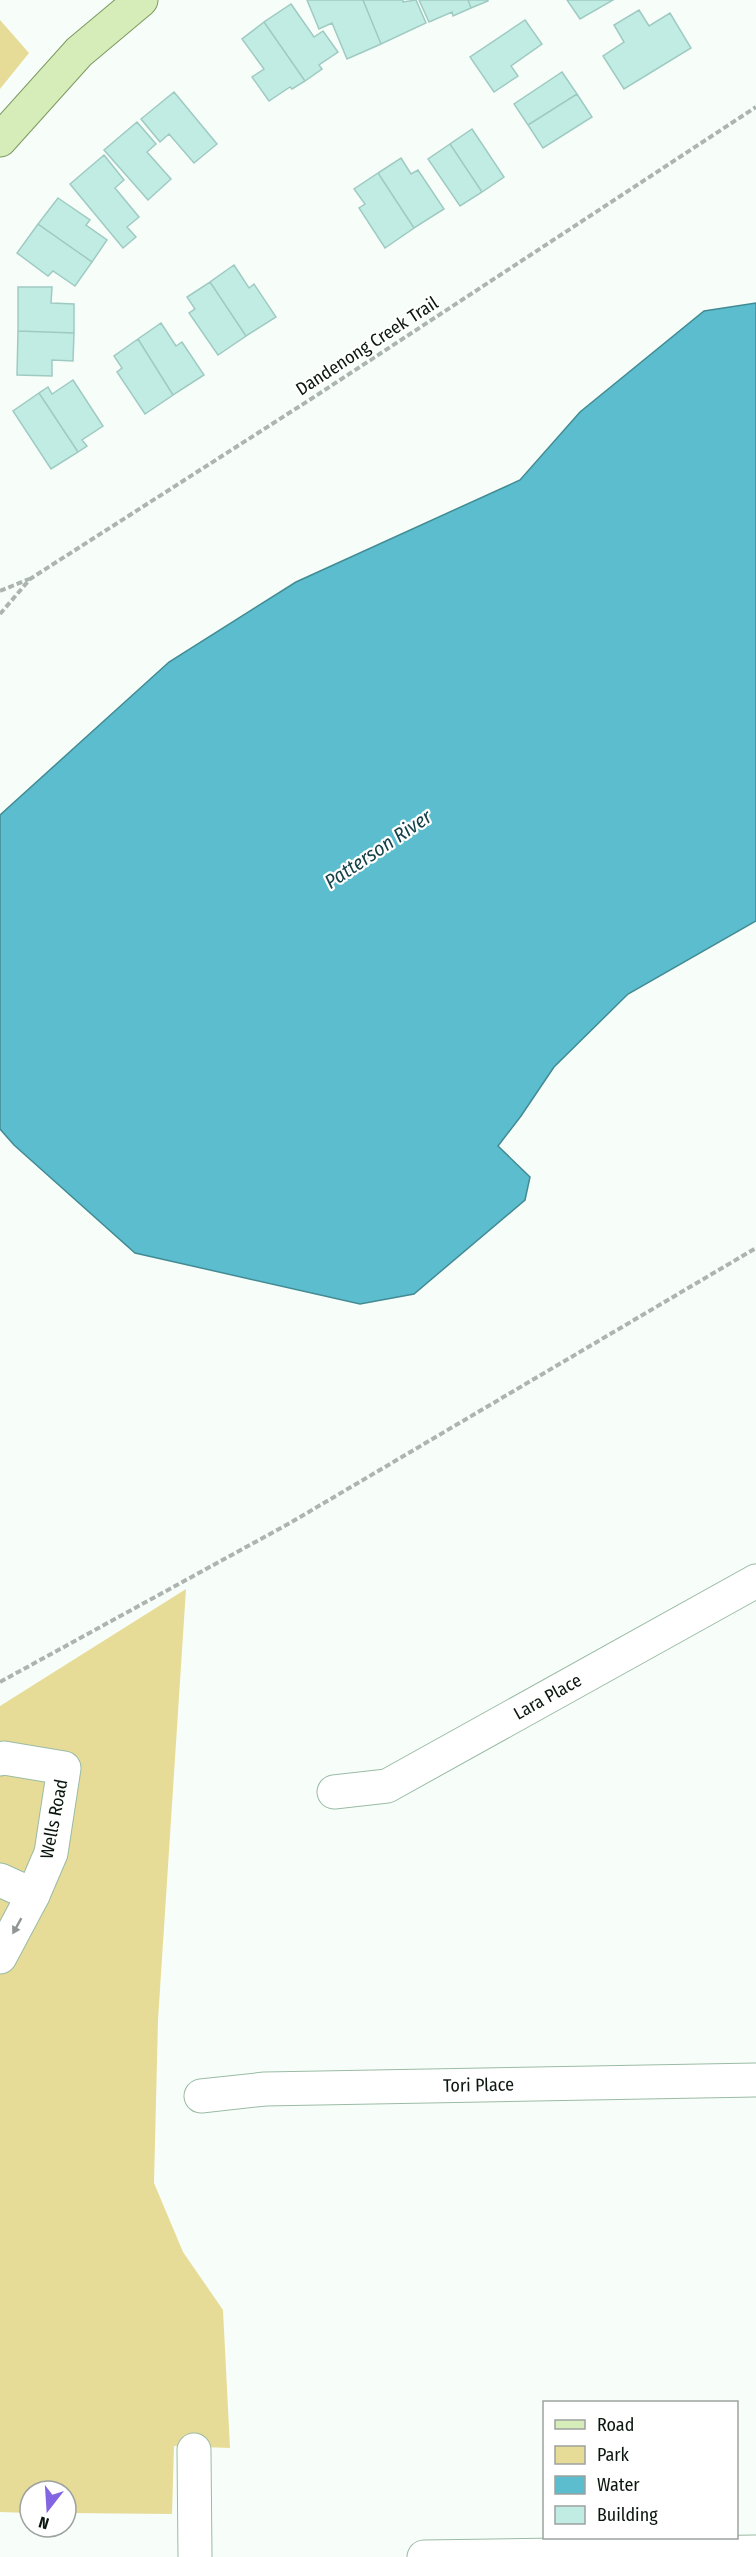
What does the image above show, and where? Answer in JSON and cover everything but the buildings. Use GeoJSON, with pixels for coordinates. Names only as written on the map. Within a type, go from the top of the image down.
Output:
{"type":"FeatureCollection","features":[{"type":"Feature","properties":{"kind":"main road"},"geometry":{"type":"LineString","coordinates":[[0,140],[79,52],[141,0]]}},
{"type":"Feature","properties":{"kind":"street","name":"Lara Place"},"geometry":{"type":"LineString","coordinates":[[334,1792],[387,1786],[756,1581]]}},
{"type":"Feature","properties":{"kind":"street","name":"Wells Road"},"geometry":{"type":"LineString","coordinates":[[0,1759],[64,1768],[51,1853],[33,1896],[0,1957]]}},
{"type":"Feature","properties":{"kind":"street"},"geometry":{"type":"LineString","coordinates":[[0,1880],[33,1896]]}},
{"type":"Feature","properties":{"kind":"street","name":"Tori Place"},"geometry":{"type":"LineString","coordinates":[[201,2096],[265,2089],[756,2080]]}},
{"type":"Feature","properties":{"kind":"street"},"geometry":{"type":"LineString","coordinates":[[194,2450],[195,2557]]}},
{"type":"Feature","properties":{"kind":"street"},"geometry":{"type":"LineString","coordinates":[[424,2557],[756,2552]]}},
{"type":"Feature","properties":{"kind":"path","name":"Dandenong Creek Trail"},"geometry":{"type":"LineString","coordinates":[[0,614],[30,579],[311,399],[756,107]]}},
{"type":"Feature","properties":{"kind":"path"},"geometry":{"type":"LineString","coordinates":[[0,591],[30,579]]}},
{"type":"Feature","properties":{"kind":"path"},"geometry":{"type":"LineString","coordinates":[[0,1682],[290,1523],[756,1248]]}},
{"type":"Feature","properties":{"kind":"green space"},"geometry":{"type":"Polygon","coordinates":[[[0,20],[29,53],[0,89],[0,20]]]}},
{"type":"Feature","properties":{"kind":"green space"},"geometry":{"type":"Polygon","coordinates":[[[186,1589],[158,2020],[154,2183],[183,2252],[223,2310],[230,2448],[174,2446],[172,2514],[78,2513],[78,2479],[18,2479],[18,2513],[0,2512],[0,1706],[186,1589]]]}},
{"type":"Feature","properties":{"kind":"water","name":"Patterson River"},"geometry":{"type":"Polygon","coordinates":[[[756,303],[756,921],[628,994],[554,1067],[498,1146],[530,1177],[525,1200],[414,1294],[360,1304],[135,1253],[14,1145],[0,1129],[0,815],[169,662],[296,582],[520,480],[580,412],[704,311],[756,303]]]}}]}
